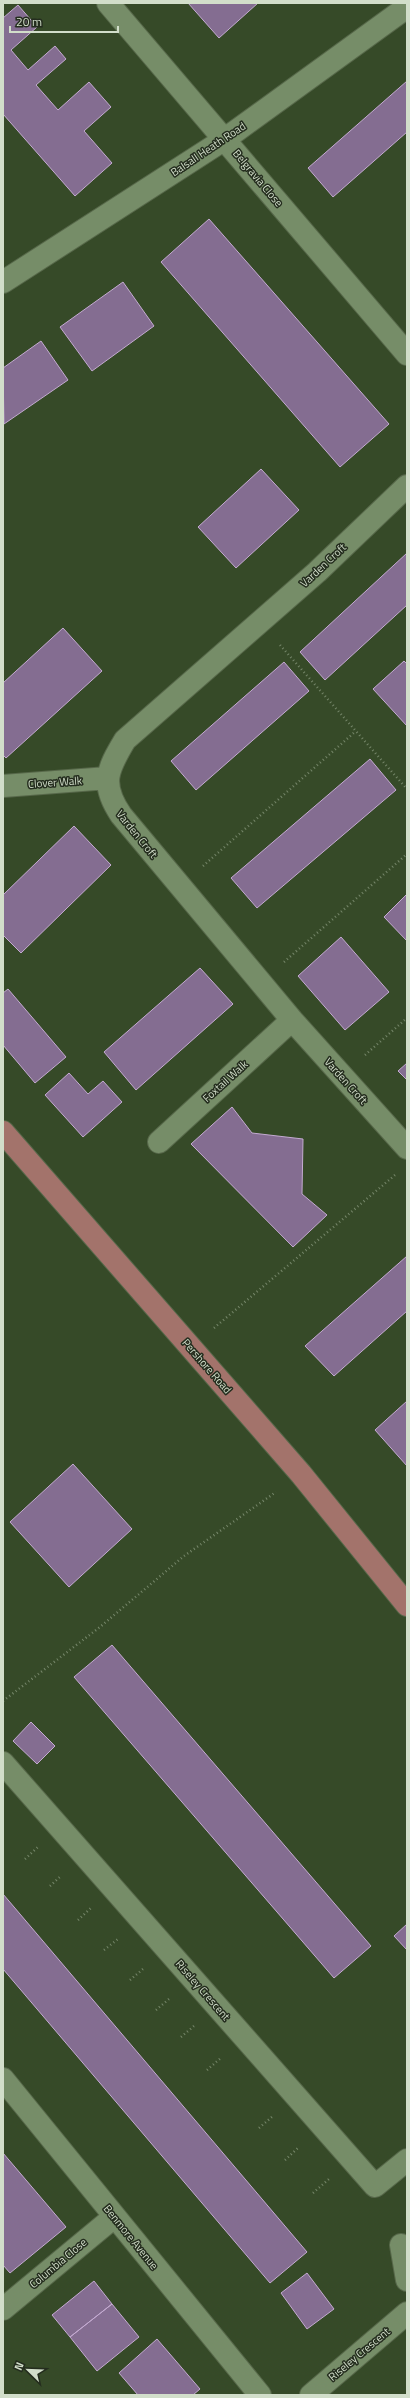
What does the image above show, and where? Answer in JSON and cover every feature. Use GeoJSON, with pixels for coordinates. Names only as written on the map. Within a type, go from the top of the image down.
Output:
{"type":"FeatureCollection","features":[{"type":"Feature","properties":{"kind":"main road","name":"Pershore Road"},"geometry":{"type":"LineString","coordinates":[[3,1132],[301,1474],[407,1604]]}},
{"type":"Feature","properties":{"kind":"street","name":"Belgravia Close"},"geometry":{"type":"LineString","coordinates":[[108,3],[407,354]]}},
{"type":"Feature","properties":{"kind":"street","name":"Balsall Heath Road"},"geometry":{"type":"LineString","coordinates":[[3,282],[225,139],[407,7]]}},
{"type":"Feature","properties":{"kind":"street","name":"Varden Croft"},"geometry":{"type":"LineString","coordinates":[[407,486],[317,572],[125,740],[112,762],[108,778],[108,791],[120,815],[292,1020],[407,1148]]}},
{"type":"Feature","properties":{"kind":"street","name":"Clover Walk"},"geometry":{"type":"LineString","coordinates":[[3,786],[108,778]]}},
{"type":"Feature","properties":{"kind":"street","name":"Foxtail Walk"},"geometry":{"type":"LineString","coordinates":[[158,1142],[292,1020]]}},
{"type":"Feature","properties":{"kind":"street","name":"Riseley Crescent"},"geometry":{"type":"LineString","coordinates":[[3,1763],[375,2186],[407,2160]]}},
{"type":"Feature","properties":{"kind":"street","name":"Benmore Avenue"},"geometry":{"type":"LineString","coordinates":[[3,2079],[260,2395]]}},
{"type":"Feature","properties":{"kind":"street","name":"Columbia Close"},"geometry":{"type":"LineString","coordinates":[[3,2309],[114,2217]]}},
{"type":"Feature","properties":{"kind":"street"},"geometry":{"type":"LineString","coordinates":[[401,2245],[407,2280]]}},
{"type":"Feature","properties":{"kind":"street","name":"Riseley Crescent"},"geometry":{"type":"LineString","coordinates":[[310,2395],[407,2313]]}},
{"type":"Feature","properties":{"kind":"path"},"geometry":{"type":"LineString","coordinates":[[260,622],[407,788]]}},
{"type":"Feature","properties":{"kind":"path"},"geometry":{"type":"LineString","coordinates":[[180,886],[356,731]]}},
{"type":"Feature","properties":{"kind":"path"},"geometry":{"type":"LineString","coordinates":[[261,982],[407,854]]}},
{"type":"Feature","properties":{"kind":"path"},"geometry":{"type":"LineString","coordinates":[[342,1075],[407,1018]]}},
{"type":"Feature","properties":{"kind":"path"},"geometry":{"type":"LineString","coordinates":[[191,1348],[401,1170]]}},
{"type":"Feature","properties":{"kind":"path"},"geometry":{"type":"LineString","coordinates":[[3,1701],[100,1627],[184,1556],[301,1474]]}},
{"type":"Feature","properties":{"kind":"building"},"geometry":{"type":"Polygon","coordinates":[[[188,3],[258,3],[219,38],[188,3]]]}},
{"type":"Feature","properties":{"kind":"building"},"geometry":{"type":"Polygon","coordinates":[[[18,5],[37,27],[11,50],[28,70],[55,46],[66,59],[36,85],[58,110],[89,82],[111,107],[84,131],[112,163],[75,196],[3,114],[3,18],[18,5]]]}},
{"type":"Feature","properties":{"kind":"building"},"geometry":{"type":"Polygon","coordinates":[[[407,81],[407,132],[333,197],[308,168],[407,81]]]}},
{"type":"Feature","properties":{"kind":"building"},"geometry":{"type":"Polygon","coordinates":[[[209,219],[389,424],[340,467],[161,262],[209,219]]]}},
{"type":"Feature","properties":{"kind":"building"},"geometry":{"type":"Polygon","coordinates":[[[123,282],[154,326],[92,371],[60,327],[123,282]]]}},
{"type":"Feature","properties":{"kind":"building"},"geometry":{"type":"Polygon","coordinates":[[[41,341],[68,380],[4,424],[3,368],[41,341]]]}},
{"type":"Feature","properties":{"kind":"building"},"geometry":{"type":"Polygon","coordinates":[[[261,469],[299,510],[236,568],[198,527],[261,469]]]}},
{"type":"Feature","properties":{"kind":"building"},"geometry":{"type":"Polygon","coordinates":[[[407,553],[407,605],[325,680],[300,652],[407,553]]]}},
{"type":"Feature","properties":{"kind":"building"},"geometry":{"type":"Polygon","coordinates":[[[63,628],[102,671],[6,758],[3,755],[3,683],[63,628]]]}},
{"type":"Feature","properties":{"kind":"building"},"geometry":{"type":"Polygon","coordinates":[[[404,661],[407,664],[407,726],[373,689],[404,661]]]}},
{"type":"Feature","properties":{"kind":"building"},"geometry":{"type":"Polygon","coordinates":[[[284,662],[309,691],[196,790],[171,761],[284,662]]]}},
{"type":"Feature","properties":{"kind":"building"},"geometry":{"type":"Polygon","coordinates":[[[370,759],[396,790],[257,908],[231,878],[370,759]]]}},
{"type":"Feature","properties":{"kind":"building"},"geometry":{"type":"Polygon","coordinates":[[[74,826],[111,865],[21,953],[3,935],[3,895],[74,826]]]}},
{"type":"Feature","properties":{"kind":"building"},"geometry":{"type":"Polygon","coordinates":[[[407,894],[407,941],[384,917],[407,894]]]}},
{"type":"Feature","properties":{"kind":"building"},"geometry":{"type":"Polygon","coordinates":[[[341,937],[389,992],[345,1030],[298,976],[341,937]]]}},
{"type":"Feature","properties":{"kind":"building"},"geometry":{"type":"Polygon","coordinates":[[[200,968],[233,1004],[136,1090],[104,1052],[200,968]]]}},
{"type":"Feature","properties":{"kind":"building"},"geometry":{"type":"Polygon","coordinates":[[[8,989],[66,1057],[35,1083],[3,1045],[3,993],[8,989]]]}},
{"type":"Feature","properties":{"kind":"building"},"geometry":{"type":"Polygon","coordinates":[[[407,1063],[407,1080],[398,1071],[407,1063]]]}},
{"type":"Feature","properties":{"kind":"building"},"geometry":{"type":"Polygon","coordinates":[[[69,1073],[88,1094],[103,1081],[122,1102],[83,1137],[45,1095],[69,1073]]]}},
{"type":"Feature","properties":{"kind":"building"},"geometry":{"type":"Polygon","coordinates":[[[232,1107],[252,1133],[303,1139],[302,1194],[327,1215],[293,1247],[191,1144],[232,1107]]]}},
{"type":"Feature","properties":{"kind":"building"},"geometry":{"type":"Polygon","coordinates":[[[407,1256],[407,1311],[334,1376],[305,1346],[407,1256]]]}},
{"type":"Feature","properties":{"kind":"building"},"geometry":{"type":"Polygon","coordinates":[[[407,1401],[407,1466],[375,1430],[407,1401]]]}},
{"type":"Feature","properties":{"kind":"building"},"geometry":{"type":"Polygon","coordinates":[[[73,1464],[132,1529],[69,1587],[10,1522],[73,1464]]]}},
{"type":"Feature","properties":{"kind":"building"},"geometry":{"type":"Polygon","coordinates":[[[112,1645],[371,1946],[334,1978],[74,1677],[112,1645]]]}},
{"type":"Feature","properties":{"kind":"building"},"geometry":{"type":"Polygon","coordinates":[[[31,1722],[55,1746],[37,1764],[13,1741],[31,1722]]]}},
{"type":"Feature","properties":{"kind":"building"},"geometry":{"type":"Polygon","coordinates":[[[3,1894],[307,2252],[270,2283],[3,1969],[3,1894]]]}},
{"type":"Feature","properties":{"kind":"building"},"geometry":{"type":"Polygon","coordinates":[[[407,1924],[407,1950],[394,1936],[407,1924]]]}},
{"type":"Feature","properties":{"kind":"building"},"geometry":{"type":"Polygon","coordinates":[[[3,2153],[66,2227],[10,2273],[3,2265],[3,2153]]]}},
{"type":"Feature","properties":{"kind":"building"},"geometry":{"type":"Polygon","coordinates":[[[307,2273],[334,2309],[307,2329],[281,2293],[307,2273]]]}},
{"type":"Feature","properties":{"kind":"building"},"geometry":{"type":"Polygon","coordinates":[[[94,2281],[112,2304],[70,2337],[52,2315],[94,2281]]]}},
{"type":"Feature","properties":{"kind":"building"},"geometry":{"type":"Polygon","coordinates":[[[112,2304],[139,2337],[97,2371],[70,2337],[112,2304]]]}},
{"type":"Feature","properties":{"kind":"building"},"geometry":{"type":"Polygon","coordinates":[[[157,2339],[200,2389],[193,2395],[138,2395],[119,2373],[157,2339]]]}}]}
